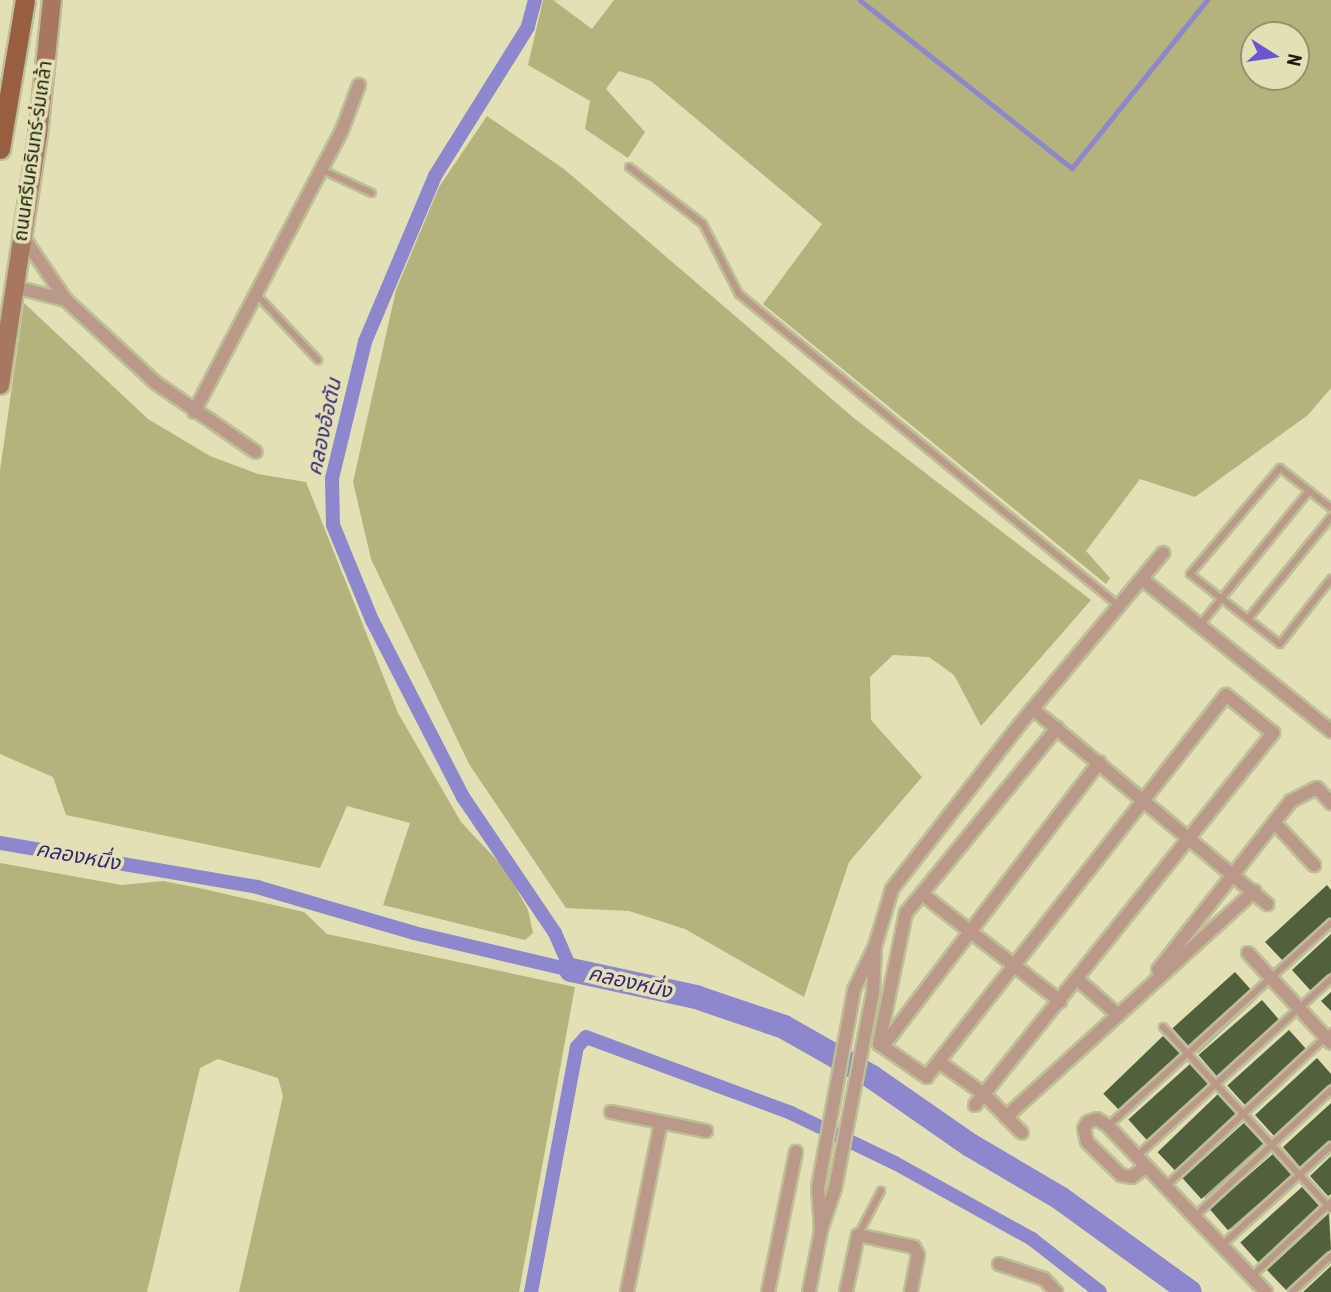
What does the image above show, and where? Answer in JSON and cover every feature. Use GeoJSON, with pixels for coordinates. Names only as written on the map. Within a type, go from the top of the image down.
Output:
{"type":"FeatureCollection","features":[{"type":"Feature","properties":{"kind":"main road","name":"ถนนศรีนครินทร์-ร่มเกล้า"},"geometry":{"type":"LineString","coordinates":[[0,149],[25,0]]}},
{"type":"Feature","properties":{"kind":"main road","name":"ถนนศรีนครินทร์-ร่มเกล้า"},"geometry":{"type":"LineString","coordinates":[[0,386],[38,135],[52,0]]}},
{"type":"Feature","properties":{"kind":"street"},"geometry":{"type":"LineString","coordinates":[[194,412],[319,168],[349,116],[359,85]]}},
{"type":"Feature","properties":{"kind":"street"},"geometry":{"type":"LineString","coordinates":[[22,231],[29,251],[66,300],[194,412],[256,452]]}},
{"type":"Feature","properties":{"kind":"street"},"geometry":{"type":"LineString","coordinates":[[15,287],[66,300]]}},
{"type":"Feature","properties":{"kind":"street"},"geometry":{"type":"LineString","coordinates":[[821,1230],[818,1187],[854,990],[874,946],[883,909],[906,867],[1163,553]]}},
{"type":"Feature","properties":{"kind":"street"},"geometry":{"type":"LineString","coordinates":[[1142,579],[1331,731]]}},
{"type":"Feature","properties":{"kind":"street"},"geometry":{"type":"LineString","coordinates":[[975,1105],[1192,838],[1273,733],[1226,695],[927,1077],[879,1044],[906,913],[1057,728]]}},
{"type":"Feature","properties":{"kind":"street"},"geometry":{"type":"LineString","coordinates":[[1033,709],[1234,871],[1268,904]]}},
{"type":"Feature","properties":{"kind":"street"},"geometry":{"type":"LineString","coordinates":[[883,1046],[1099,762]]}},
{"type":"Feature","properties":{"kind":"street"},"geometry":{"type":"LineString","coordinates":[[1136,998],[1292,800],[1317,788],[1331,803]]}},
{"type":"Feature","properties":{"kind":"street"},"geometry":{"type":"LineString","coordinates":[[1274,822],[1314,865]]}},
{"type":"Feature","properties":{"kind":"street"},"geometry":{"type":"LineString","coordinates":[[1006,1117],[1254,891]]}},
{"type":"Feature","properties":{"kind":"street"},"geometry":{"type":"LineString","coordinates":[[922,894],[1013,967],[1060,1000]]}},
{"type":"Feature","properties":{"kind":"street"},"geometry":{"type":"LineString","coordinates":[[809,1292],[821,1230],[835,1188],[873,993],[874,946]]}},
{"type":"Feature","properties":{"kind":"street"},"geometry":{"type":"LineString","coordinates":[[1248,953],[1329,1038]]}},
{"type":"Feature","properties":{"kind":"street"},"geometry":{"type":"LineString","coordinates":[[1077,979],[1118,1015]]}},
{"type":"Feature","properties":{"kind":"street"},"geometry":{"type":"LineString","coordinates":[[939,1062],[984,1094],[1022,1133]]}},
{"type":"Feature","properties":{"kind":"street"},"geometry":{"type":"LineString","coordinates":[[611,1112],[706,1131]]}},
{"type":"Feature","properties":{"kind":"street"},"geometry":{"type":"LineString","coordinates":[[1145,1167],[1137,1176],[1126,1177],[1087,1142],[1084,1128],[1088,1122],[1097,1119],[1108,1126],[1266,1292]]}},
{"type":"Feature","properties":{"kind":"street"},"geometry":{"type":"LineString","coordinates":[[627,1292],[661,1122]]}},
{"type":"Feature","properties":{"kind":"street"},"geometry":{"type":"LineString","coordinates":[[768,1292],[796,1152]]}},
{"type":"Feature","properties":{"kind":"street"},"geometry":{"type":"LineString","coordinates":[[846,1292],[858,1235],[914,1247],[918,1255],[911,1292]]}},
{"type":"Feature","properties":{"kind":"street"},"geometry":{"type":"LineString","coordinates":[[999,1265],[1044,1279],[1056,1292]]}},
{"type":"Feature","properties":{"kind":"lane"},"geometry":{"type":"LineString","coordinates":[[629,167],[703,224],[739,294],[1119,606]]}},
{"type":"Feature","properties":{"kind":"lane"},"geometry":{"type":"LineString","coordinates":[[319,168],[372,193]]}},
{"type":"Feature","properties":{"kind":"lane"},"geometry":{"type":"LineString","coordinates":[[255,293],[318,360]]}},
{"type":"Feature","properties":{"kind":"lane"},"geometry":{"type":"LineString","coordinates":[[1331,508],[1280,468],[1190,574],[1280,644],[1331,579]]}},
{"type":"Feature","properties":{"kind":"lane"},"geometry":{"type":"LineString","coordinates":[[1199,626],[1310,491]]}},
{"type":"Feature","properties":{"kind":"lane"},"geometry":{"type":"LineString","coordinates":[[1248,619],[1331,517]]}},
{"type":"Feature","properties":{"kind":"lane"},"geometry":{"type":"LineString","coordinates":[[1108,1126],[1331,923]]}},
{"type":"Feature","properties":{"kind":"lane"},"geometry":{"type":"LineString","coordinates":[[1136,1157],[1331,979]]}},
{"type":"Feature","properties":{"kind":"lane"},"geometry":{"type":"LineString","coordinates":[[1163,1027],[1330,1205],[1251,1277]]}},
{"type":"Feature","properties":{"kind":"lane"},"geometry":{"type":"LineString","coordinates":[[1164,1187],[1329,1038]]}},
{"type":"Feature","properties":{"kind":"lane"},"geometry":{"type":"LineString","coordinates":[[1194,1217],[1331,1090]]}},
{"type":"Feature","properties":{"kind":"lane"},"geometry":{"type":"LineString","coordinates":[[1220,1246],[1331,1146]]}},
{"type":"Feature","properties":{"kind":"lane"},"geometry":{"type":"LineString","coordinates":[[858,1235],[881,1191]]}},
{"type":"Feature","properties":{"kind":"lane"},"geometry":{"type":"LineString","coordinates":[[1292,1292],[1331,1256]]}},
{"type":"Feature","properties":{"kind":"shaded area"},"geometry":{"type":"Polygon","coordinates":[[[543,0],[553,0],[592,29],[614,0],[1331,0],[1331,388],[1308,415],[1195,497],[1140,479],[1086,551],[1110,578],[1106,584],[763,304],[822,224],[651,81],[619,71],[606,89],[645,132],[628,158],[585,129],[590,101],[528,65],[543,0]]]}},
{"type":"Feature","properties":{"kind":"shaded area"},"geometry":{"type":"Polygon","coordinates":[[[487,116],[564,169],[855,419],[1091,600],[981,726],[954,675],[929,657],[893,655],[870,677],[871,720],[922,777],[849,862],[804,997],[685,929],[629,911],[566,908],[469,764],[371,559],[353,482],[396,290],[439,187],[487,116]]]}},
{"type":"Feature","properties":{"kind":"shaded area"},"geometry":{"type":"Polygon","coordinates":[[[24,303],[148,419],[210,456],[258,474],[306,482],[398,713],[461,822],[506,870],[528,910],[533,933],[525,940],[383,905],[410,823],[347,806],[320,868],[66,815],[53,777],[0,754],[0,470],[24,303]]]}},
{"type":"Feature","properties":{"kind":"shaded area"},"geometry":{"type":"Polygon","coordinates":[[[0,863],[122,885],[163,881],[199,888],[304,912],[327,934],[575,987],[519,1292],[239,1292],[283,1096],[278,1078],[218,1059],[200,1068],[147,1292],[0,1292],[0,863]]]}},
{"type":"Feature","properties":{"kind":"building"},"geometry":{"type":"Polygon","coordinates":[[[1327,885],[1331,890],[1331,919],[1284,962],[1265,942],[1327,885]]]}},
{"type":"Feature","properties":{"kind":"building"},"geometry":{"type":"Polygon","coordinates":[[[1331,934],[1331,972],[1311,991],[1292,970],[1331,934]]]}},
{"type":"Feature","properties":{"kind":"building"},"geometry":{"type":"Polygon","coordinates":[[[1235,972],[1253,992],[1191,1048],[1173,1028],[1235,972]]]}},
{"type":"Feature","properties":{"kind":"building"},"geometry":{"type":"Polygon","coordinates":[[[1331,992],[1331,1011],[1321,1001],[1331,992]]]}},
{"type":"Feature","properties":{"kind":"building"},"geometry":{"type":"Polygon","coordinates":[[[1262,1000],[1280,1021],[1217,1076],[1199,1055],[1262,1000]]]}},
{"type":"Feature","properties":{"kind":"building"},"geometry":{"type":"Polygon","coordinates":[[[1289,1030],[1308,1051],[1246,1106],[1227,1086],[1289,1030]]]}},
{"type":"Feature","properties":{"kind":"building"},"geometry":{"type":"Polygon","coordinates":[[[1163,1036],[1182,1056],[1123,1114],[1103,1094],[1163,1036]]]}},
{"type":"Feature","properties":{"kind":"building"},"geometry":{"type":"Polygon","coordinates":[[[1317,1058],[1331,1074],[1331,1083],[1274,1136],[1255,1115],[1317,1058]]]}},
{"type":"Feature","properties":{"kind":"building"},"geometry":{"type":"Polygon","coordinates":[[[1190,1064],[1209,1085],[1147,1140],[1128,1120],[1190,1064]]]}},
{"type":"Feature","properties":{"kind":"building"},"geometry":{"type":"Polygon","coordinates":[[[1218,1094],[1237,1114],[1177,1172],[1158,1152],[1218,1094]]]}},
{"type":"Feature","properties":{"kind":"building"},"geometry":{"type":"Polygon","coordinates":[[[1331,1103],[1331,1141],[1301,1168],[1283,1147],[1331,1103]]]}},
{"type":"Feature","properties":{"kind":"building"},"geometry":{"type":"Polygon","coordinates":[[[1245,1122],[1264,1143],[1201,1199],[1183,1178],[1245,1122]]]}},
{"type":"Feature","properties":{"kind":"building"},"geometry":{"type":"Polygon","coordinates":[[[1273,1154],[1291,1175],[1228,1230],[1210,1209],[1273,1154]]]}},
{"type":"Feature","properties":{"kind":"building"},"geometry":{"type":"Polygon","coordinates":[[[1331,1156],[1331,1194],[1328,1196],[1310,1176],[1331,1156]]]}},
{"type":"Feature","properties":{"kind":"building"},"geometry":{"type":"Polygon","coordinates":[[[1302,1187],[1321,1208],[1259,1263],[1240,1243],[1302,1187]]]}},
{"type":"Feature","properties":{"kind":"building"},"geometry":{"type":"Polygon","coordinates":[[[1329,1213],[1331,1249],[1286,1290],[1267,1270],[1329,1213]]]}},
{"type":"Feature","properties":{"kind":"building"},"geometry":{"type":"Polygon","coordinates":[[[1331,1266],[1331,1292],[1303,1292],[1331,1266]]]}},
{"type":"Feature","properties":{"kind":"waterway","name":"คลองอ้อตัน"},"geometry":{"type":"LineString","coordinates":[[535,0],[528,27],[435,176],[365,342],[332,478],[333,525],[372,620],[463,797],[555,933],[571,970]]}},
{"type":"Feature","properties":{"kind":"waterway"},"geometry":{"type":"LineString","coordinates":[[860,0],[1072,168],[1207,0]]}},
{"type":"Feature","properties":{"kind":"waterway","name":"คลองหนึ่ง"},"geometry":{"type":"LineString","coordinates":[[0,843],[257,887],[414,933],[571,970]]}},
{"type":"Feature","properties":{"kind":"waterway","name":"คลองหนึ่ง"},"geometry":{"type":"LineString","coordinates":[[571,970],[696,997],[784,1027],[872,1077],[970,1145],[1060,1198],[1190,1292]]}},
{"type":"Feature","properties":{"kind":"waterway"},"geometry":{"type":"LineString","coordinates":[[531,1292],[577,1047],[586,1037],[791,1113],[895,1163],[1032,1239],[1100,1292]]}}]}
